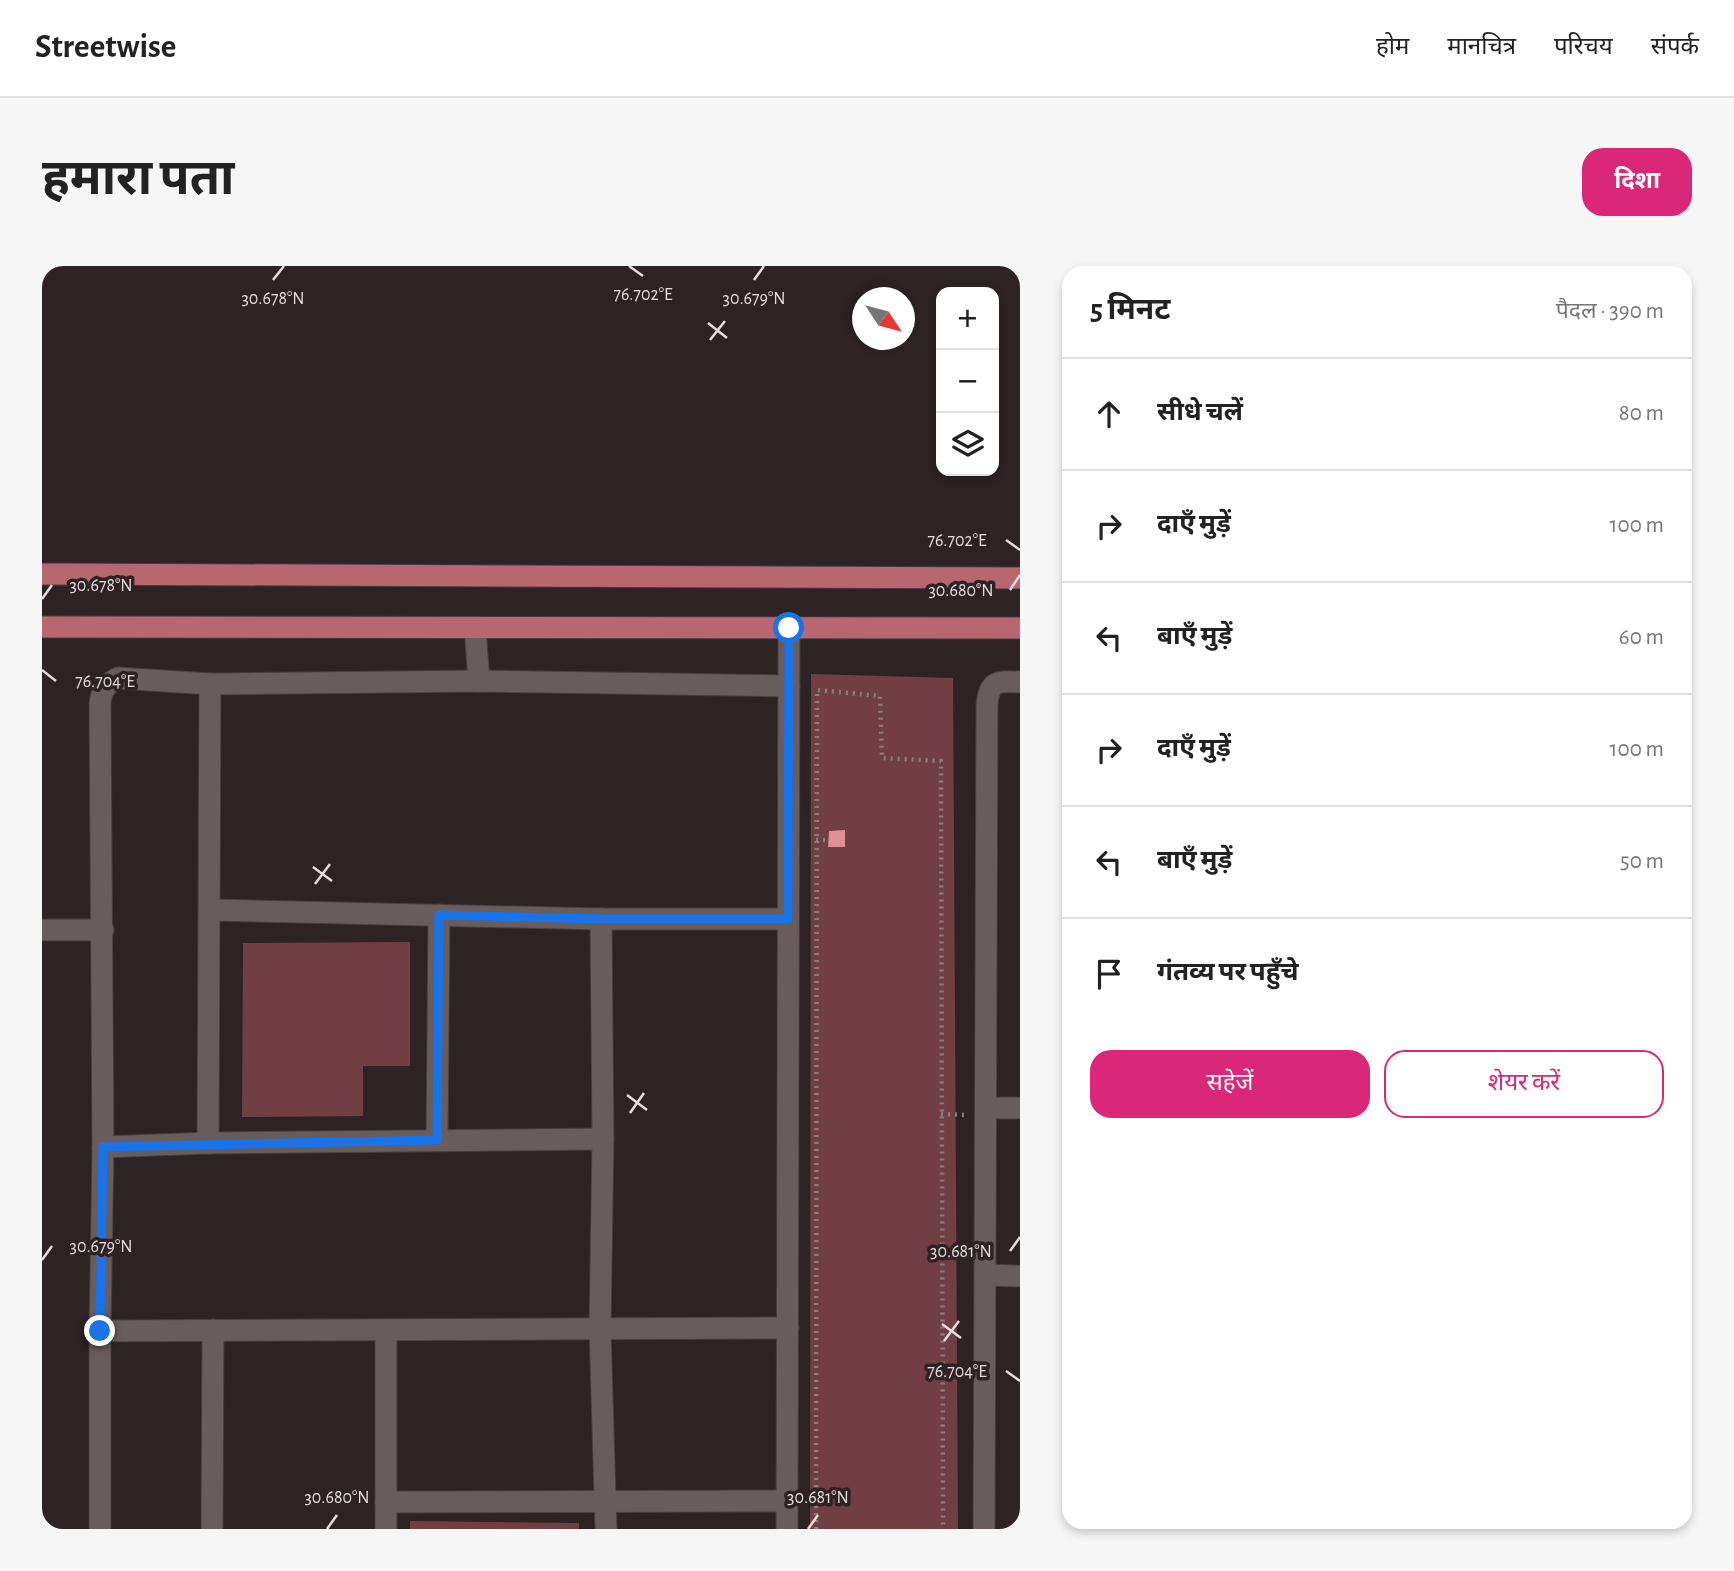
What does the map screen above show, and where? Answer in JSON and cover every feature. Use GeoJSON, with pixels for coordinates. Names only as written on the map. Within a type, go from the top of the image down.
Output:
{"type":"FeatureCollection","features":[{"type":"Feature","properties":{"kind":"main road"},"geometry":{"type":"LineString","coordinates":[[42,574],[1020,578]]}},
{"type":"Feature","properties":{"kind":"main road"},"geometry":{"type":"LineString","coordinates":[[42,627],[1020,628]]}},
{"type":"Feature","properties":{"kind":"street"},"geometry":{"type":"LineString","coordinates":[[475,628],[479,681]]}},
{"type":"Feature","properties":{"kind":"street"},"geometry":{"type":"LineString","coordinates":[[788,1529],[789,628]]}},
{"type":"Feature","properties":{"kind":"street"},"geometry":{"type":"LineString","coordinates":[[100,1529],[103,1147],[101,692],[107,684],[118,678],[210,684],[479,681],[789,686]]}},
{"type":"Feature","properties":{"kind":"street"},"geometry":{"type":"LineString","coordinates":[[984,1529],[988,692],[993,684],[1002,681],[1020,682]]}},
{"type":"Feature","properties":{"kind":"street"},"geometry":{"type":"LineString","coordinates":[[208,1143],[210,684]]}},
{"type":"Feature","properties":{"kind":"street"},"geometry":{"type":"LineString","coordinates":[[210,911],[601,919],[788,919]]}},
{"type":"Feature","properties":{"kind":"street"},"geometry":{"type":"LineString","coordinates":[[437,1140],[439,915]]}},
{"type":"Feature","properties":{"kind":"street"},"geometry":{"type":"LineString","coordinates":[[601,919],[603,1139],[600,1329],[606,1529]]}},
{"type":"Feature","properties":{"kind":"street"},"geometry":{"type":"LineString","coordinates":[[42,930],[103,930]]}},
{"type":"Feature","properties":{"kind":"street"},"geometry":{"type":"LineString","coordinates":[[986,1108],[1020,1108]]}},
{"type":"Feature","properties":{"kind":"street"},"geometry":{"type":"LineString","coordinates":[[103,1147],[208,1143],[603,1139]]}},
{"type":"Feature","properties":{"kind":"street"},"geometry":{"type":"LineString","coordinates":[[985,1275],[1020,1276]]}},
{"type":"Feature","properties":{"kind":"street"},"geometry":{"type":"LineString","coordinates":[[100,1331],[788,1328]]}},
{"type":"Feature","properties":{"kind":"street"},"geometry":{"type":"LineString","coordinates":[[212,1529],[213,1330]]}},
{"type":"Feature","properties":{"kind":"street"},"geometry":{"type":"LineString","coordinates":[[386,1330],[386,1529]]}},
{"type":"Feature","properties":{"kind":"street"},"geometry":{"type":"LineString","coordinates":[[386,1502],[788,1501]]}},
{"type":"Feature","properties":{"kind":"path"},"geometry":{"type":"LineString","coordinates":[[816,1529],[817,690],[880,696],[882,758],[941,761],[943,1529]]}},
{"type":"Feature","properties":{"kind":"path"},"geometry":{"type":"LineString","coordinates":[[817,840],[827,840]]}},
{"type":"Feature","properties":{"kind":"shaded area"},"geometry":{"type":"Polygon","coordinates":[[[811,674],[953,678],[958,1529],[810,1529],[811,674]]]}},
{"type":"Feature","properties":{"kind":"shaded area"},"geometry":{"type":"Polygon","coordinates":[[[410,942],[410,1066],[363,1066],[363,1116],[242,1117],[243,943],[410,942]]]}},
{"type":"Feature","properties":{"kind":"shaded area"},"geometry":{"type":"Polygon","coordinates":[[[410,1521],[579,1523],[579,1529],[410,1529],[410,1521]]]}},
{"type":"Feature","properties":{"kind":"building"},"geometry":{"type":"Polygon","coordinates":[[[845,830],[845,847],[828,847],[829,831],[845,830]]]}},
{"type":"Feature","properties":{"kind":"route"},"geometry":{"type":"LineString","coordinates":[[100,1331],[103,1147],[437,1140],[439,915],[601,919],[788,919],[789,628]]}}]}
